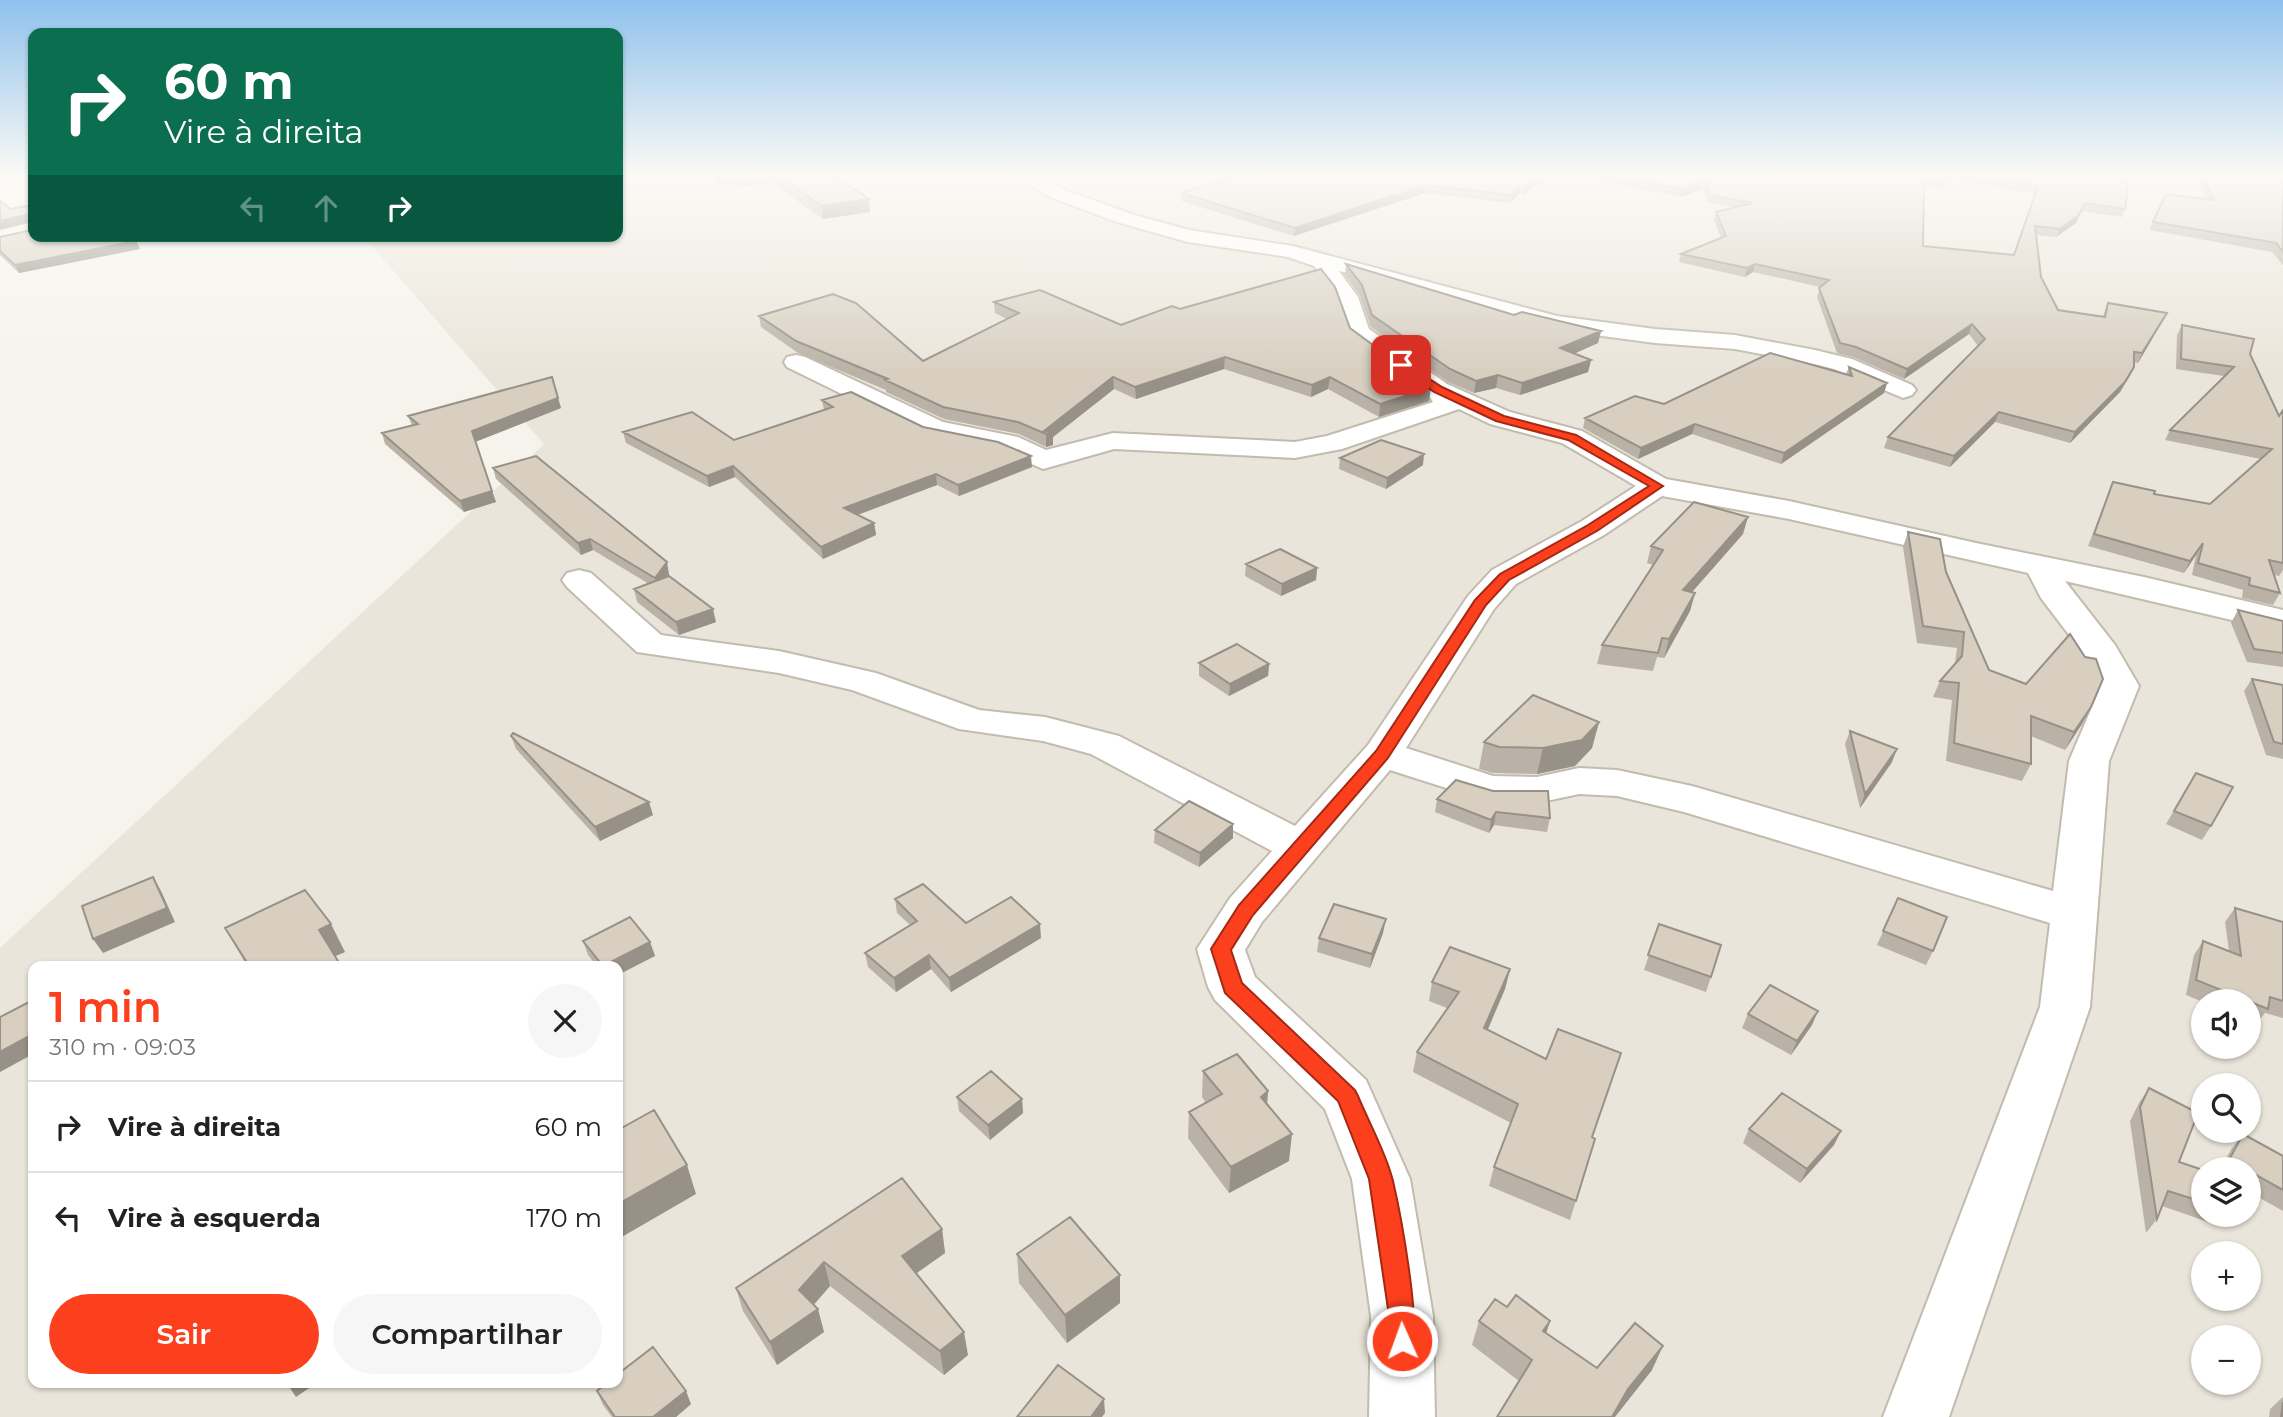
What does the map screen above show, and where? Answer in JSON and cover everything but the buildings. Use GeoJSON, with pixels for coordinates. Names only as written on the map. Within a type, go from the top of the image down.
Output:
{"type":"FeatureCollection","features":[{"type":"Feature","properties":{"kind":"street"},"geometry":{"type":"LineString","coordinates":[[1219,240],[1367,270],[1445,295],[1557,323],[1643,335],[1735,342],[1815,357],[1843,364],[1903,390]]}},
{"type":"Feature","properties":{"kind":"street"},"geometry":{"type":"LineString","coordinates":[[1321,262],[1347,297],[1358,332],[1438,389],[1500,418],[1572,437],[1657,486],[1788,510],[2144,587],[2283,621]]}},
{"type":"Feature","properties":{"kind":"street"},"geometry":{"type":"LineString","coordinates":[[796,362],[936,429],[1008,443],[1043,460],[1112,441],[1252,450],[1295,450],[1319,446],[1448,406],[1438,389]]}},
{"type":"Feature","properties":{"kind":"street"},"geometry":{"type":"LineString","coordinates":[[1402,1417],[1402,1316],[1381,1179],[1347,1096],[1233,987],[1221,949],[1246,910],[1382,754],[1480,603],[1504,577],[1592,528],[1657,486]]}},
{"type":"Feature","properties":{"kind":"street"},"geometry":{"type":"LineString","coordinates":[[1916,1417],[2065,1007],[2089,761],[2120,686],[2095,645],[2053,591],[2041,566]]}},
{"type":"Feature","properties":{"kind":"street"},"geometry":{"type":"LineString","coordinates":[[579,580],[649,644],[779,662],[863,681],[973,721],[1045,729],[1105,745],[1301,848]]}},
{"type":"Feature","properties":{"kind":"street"},"geometry":{"type":"LineString","coordinates":[[1382,754],[1490,789],[1538,790],[1579,780],[1617,783],[1692,800],[2074,914]]}},
{"type":"Feature","properties":{"kind":"shaded area"},"geometry":{"type":"Polygon","coordinates":[[[2283,240],[2283,1417],[0,1417],[0,948],[544,444],[368,242],[2283,240]]]}},
{"type":"Feature","properties":{"kind":"route"},"geometry":{"type":"LineString","coordinates":[[1401,365],[1438,389],[1500,418],[1572,437],[1657,486],[1592,528],[1504,577],[1480,603],[1382,754],[1246,910],[1221,949],[1233,987],[1347,1096],[1381,1179],[1402,1316],[1402,1341]]}}]}
